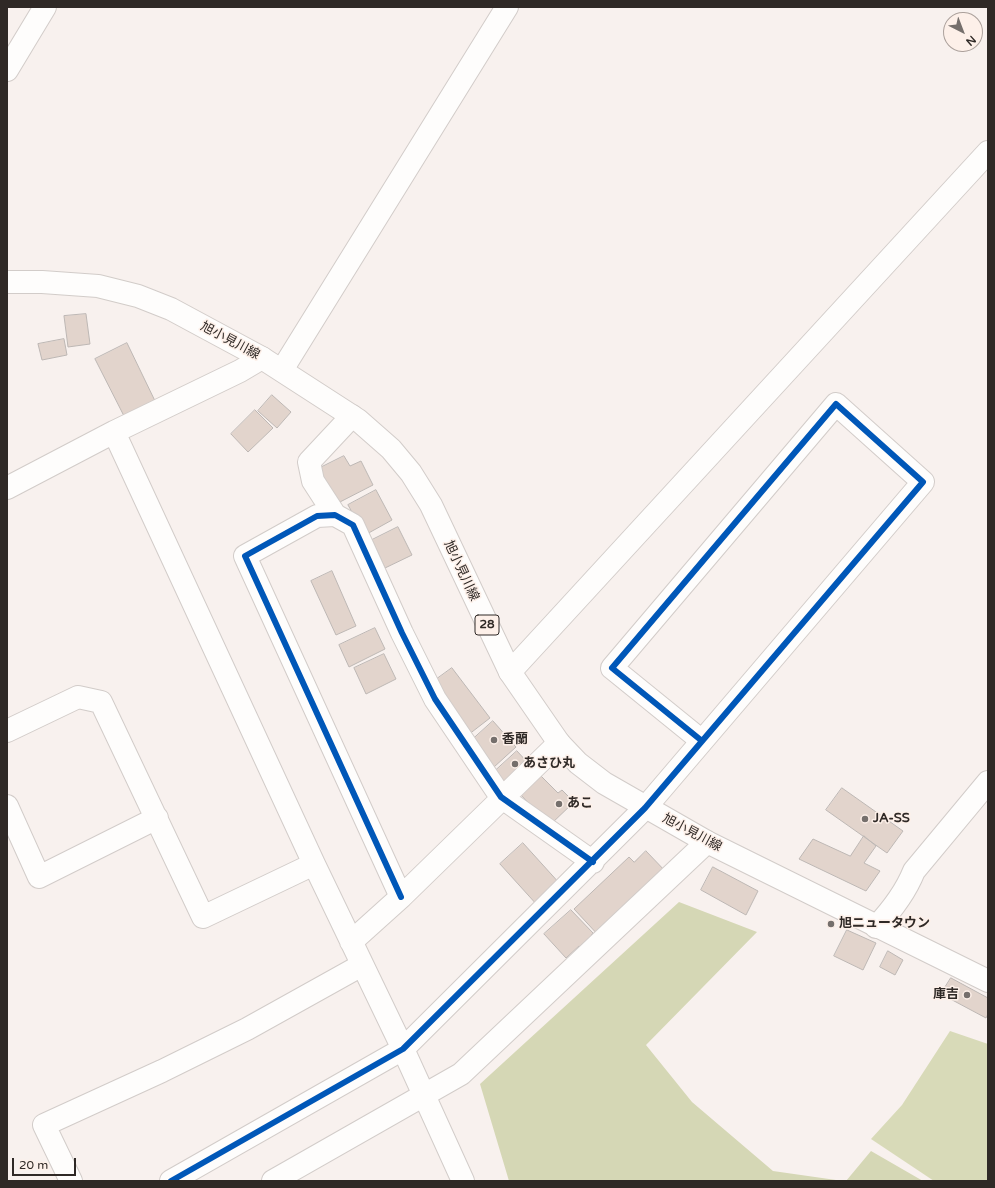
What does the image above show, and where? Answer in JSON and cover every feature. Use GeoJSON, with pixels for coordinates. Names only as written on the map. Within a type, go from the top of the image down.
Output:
{"type":"FeatureCollection","features":[{"type":"Feature","properties":{"kind":"street"},"geometry":{"type":"LineString","coordinates":[[7,70],[45,7]]}},
{"type":"Feature","properties":{"kind":"street"},"geometry":{"type":"LineString","coordinates":[[282,370],[507,7]]}},
{"type":"Feature","properties":{"kind":"street"},"geometry":{"type":"LineString","coordinates":[[510,672],[988,152]]}},
{"type":"Feature","properties":{"kind":"street","name":"旭小見川線"},"geometry":{"type":"LineString","coordinates":[[7,282],[42,282],[98,286],[138,296],[171,309],[262,358],[352,416],[391,449],[411,472],[431,505],[510,672],[558,743],[578,763],[604,783],[707,842],[876,927],[988,981]]}},
{"type":"Feature","properties":{"kind":"street"},"geometry":{"type":"LineString","coordinates":[[7,488],[114,432],[240,371],[262,358]]}},
{"type":"Feature","properties":{"kind":"street"},"geometry":{"type":"LineString","coordinates":[[171,1181],[403,1049],[646,808],[923,482],[836,404],[612,668],[702,742]]}},
{"type":"Feature","properties":{"kind":"street"},"geometry":{"type":"LineString","coordinates":[[352,416],[309,462],[313,481],[335,515],[353,525],[402,633],[435,699],[501,797],[593,862]]}},
{"type":"Feature","properties":{"kind":"street"},"geometry":{"type":"LineString","coordinates":[[114,432],[314,864],[403,1049],[463,1181]]}},
{"type":"Feature","properties":{"kind":"street"},"geometry":{"type":"LineString","coordinates":[[335,515],[317,516],[245,556],[401,897]]}},
{"type":"Feature","properties":{"kind":"street"},"geometry":{"type":"LineString","coordinates":[[7,731],[78,698],[101,702],[203,917],[314,864]]}},
{"type":"Feature","properties":{"kind":"street"},"geometry":{"type":"LineString","coordinates":[[351,942],[401,897],[501,797],[558,743]]}},
{"type":"Feature","properties":{"kind":"street"},"geometry":{"type":"LineString","coordinates":[[876,927],[887,915],[911,879],[914,871],[988,782]]}},
{"type":"Feature","properties":{"kind":"street"},"geometry":{"type":"LineString","coordinates":[[7,806],[39,877],[156,818]]}},
{"type":"Feature","properties":{"kind":"street"},"geometry":{"type":"LineString","coordinates":[[273,1181],[461,1074],[707,842]]}},
{"type":"Feature","properties":{"kind":"street"},"geometry":{"type":"LineString","coordinates":[[71,1181],[44,1125],[162,1071],[247,1029],[362,965]]}},
{"type":"Feature","properties":{"kind":"green space"},"geometry":{"type":"Polygon","coordinates":[[[679,902],[757,932],[646,1045],[692,1102],[773,1171],[843,1181],[509,1181],[480,1084],[679,902]]]}},
{"type":"Feature","properties":{"kind":"green space"},"geometry":{"type":"Polygon","coordinates":[[[950,1031],[988,1044],[988,1181],[934,1181],[871,1139],[902,1105],[950,1031]]]}},
{"type":"Feature","properties":{"kind":"green space"},"geometry":{"type":"Polygon","coordinates":[[[871,1151],[923,1181],[846,1181],[871,1151]]]}},
{"type":"Feature","properties":{"kind":"building"},"geometry":{"type":"Polygon","coordinates":[[[86,314],[90,344],[68,347],[64,316],[86,314]]]}},
{"type":"Feature","properties":{"kind":"building"},"geometry":{"type":"Polygon","coordinates":[[[64,339],[67,355],[42,360],[38,344],[64,339]]]}},
{"type":"Feature","properties":{"kind":"building"},"geometry":{"type":"Polygon","coordinates":[[[127,343],[156,403],[125,418],[95,359],[127,343]]]}},
{"type":"Feature","properties":{"kind":"building"},"geometry":{"type":"Polygon","coordinates":[[[272,395],[291,412],[277,428],[258,411],[272,395]]]}},
{"type":"Feature","properties":{"kind":"building"},"geometry":{"type":"Polygon","coordinates":[[[255,410],[273,428],[248,452],[231,434],[255,410]]]}},
{"type":"Feature","properties":{"kind":"building"},"geometry":{"type":"Polygon","coordinates":[[[344,456],[350,466],[361,461],[373,485],[336,504],[318,469],[344,456]]]}},
{"type":"Feature","properties":{"kind":"building"},"geometry":{"type":"Polygon","coordinates":[[[376,490],[392,520],[365,535],[348,505],[376,490]]]}},
{"type":"Feature","properties":{"kind":"building"},"geometry":{"type":"Polygon","coordinates":[[[398,527],[412,555],[385,568],[372,540],[398,527]]]}},
{"type":"Feature","properties":{"kind":"building"},"geometry":{"type":"Polygon","coordinates":[[[332,571],[356,626],[336,635],[311,581],[332,571]]]}},
{"type":"Feature","properties":{"kind":"building"},"geometry":{"type":"Polygon","coordinates":[[[375,628],[385,649],[349,667],[339,645],[375,628]]]}},
{"type":"Feature","properties":{"kind":"building"},"geometry":{"type":"Polygon","coordinates":[[[384,654],[396,679],[366,694],[354,668],[384,654]]]}},
{"type":"Feature","properties":{"kind":"building"},"geometry":{"type":"Polygon","coordinates":[[[452,668],[490,718],[468,735],[430,684],[452,668]]]}},
{"type":"Feature","properties":{"kind":"building"},"geometry":{"type":"Polygon","coordinates":[[[493,721],[516,747],[494,767],[471,741],[493,721]]]}},
{"type":"Feature","properties":{"kind":"building"},"geometry":{"type":"Polygon","coordinates":[[[517,751],[528,763],[505,784],[494,772],[517,751]]]}},
{"type":"Feature","properties":{"kind":"building"},"geometry":{"type":"Polygon","coordinates":[[[538,773],[558,793],[562,790],[574,802],[550,825],[518,792],[538,773]]]}},
{"type":"Feature","properties":{"kind":"building"},"geometry":{"type":"Polygon","coordinates":[[[842,788],[903,831],[887,853],[826,810],[842,788]]]}},
{"type":"Feature","properties":{"kind":"building"},"geometry":{"type":"Polygon","coordinates":[[[864,836],[876,846],[864,863],[880,871],[866,891],[799,859],[813,839],[850,856],[864,836]]]}},
{"type":"Feature","properties":{"kind":"building"},"geometry":{"type":"Polygon","coordinates":[[[523,843],[561,885],[538,906],[500,864],[523,843]]]}},
{"type":"Feature","properties":{"kind":"building"},"geometry":{"type":"Polygon","coordinates":[[[646,851],[668,874],[600,937],[574,909],[629,857],[634,862],[646,851]]]}},
{"type":"Feature","properties":{"kind":"building"},"geometry":{"type":"Polygon","coordinates":[[[713,867],[758,891],[746,915],[701,890],[713,867]]]}},
{"type":"Feature","properties":{"kind":"building"},"geometry":{"type":"Polygon","coordinates":[[[571,910],[593,933],[591,935],[596,941],[585,951],[579,946],[566,958],[544,934],[571,910]]]}},
{"type":"Feature","properties":{"kind":"building"},"geometry":{"type":"Polygon","coordinates":[[[847,930],[876,943],[863,970],[834,956],[847,930]]]}},
{"type":"Feature","properties":{"kind":"building"},"geometry":{"type":"Polygon","coordinates":[[[888,951],[903,960],[895,975],[880,967],[888,951]]]}},
{"type":"Feature","properties":{"kind":"building"},"geometry":{"type":"Polygon","coordinates":[[[951,978],[988,998],[988,1014],[986,1018],[941,994],[951,978]]]}},
{"type":"Feature","properties":{"kind":"cycle path"},"geometry":{"type":"LineString","coordinates":[[171,1181],[403,1049],[645,808],[923,482],[836,404],[612,668],[702,741]]}},
{"type":"Feature","properties":{"kind":"cycle path"},"geometry":{"type":"LineString","coordinates":[[401,897],[245,556],[317,516],[335,515],[353,525],[402,633],[435,699],[501,797],[593,862]]}},
{"type":"Feature","properties":{"kind":"place","name":"香蘭"},"geometry":{"type":"Point","coordinates":[494,740]}},
{"type":"Feature","properties":{"kind":"place","name":"あさひ丸"},"geometry":{"type":"Point","coordinates":[515,764]}},
{"type":"Feature","properties":{"kind":"place","name":"あこ"},"geometry":{"type":"Point","coordinates":[559,804]}},
{"type":"Feature","properties":{"kind":"place","name":"JA-SS"},"geometry":{"type":"Point","coordinates":[865,819]}},
{"type":"Feature","properties":{"kind":"place","name":"旭ニュータウン"},"geometry":{"type":"Point","coordinates":[831,924]}},
{"type":"Feature","properties":{"kind":"place","name":"庫吉"},"geometry":{"type":"Point","coordinates":[967,995]}}]}
